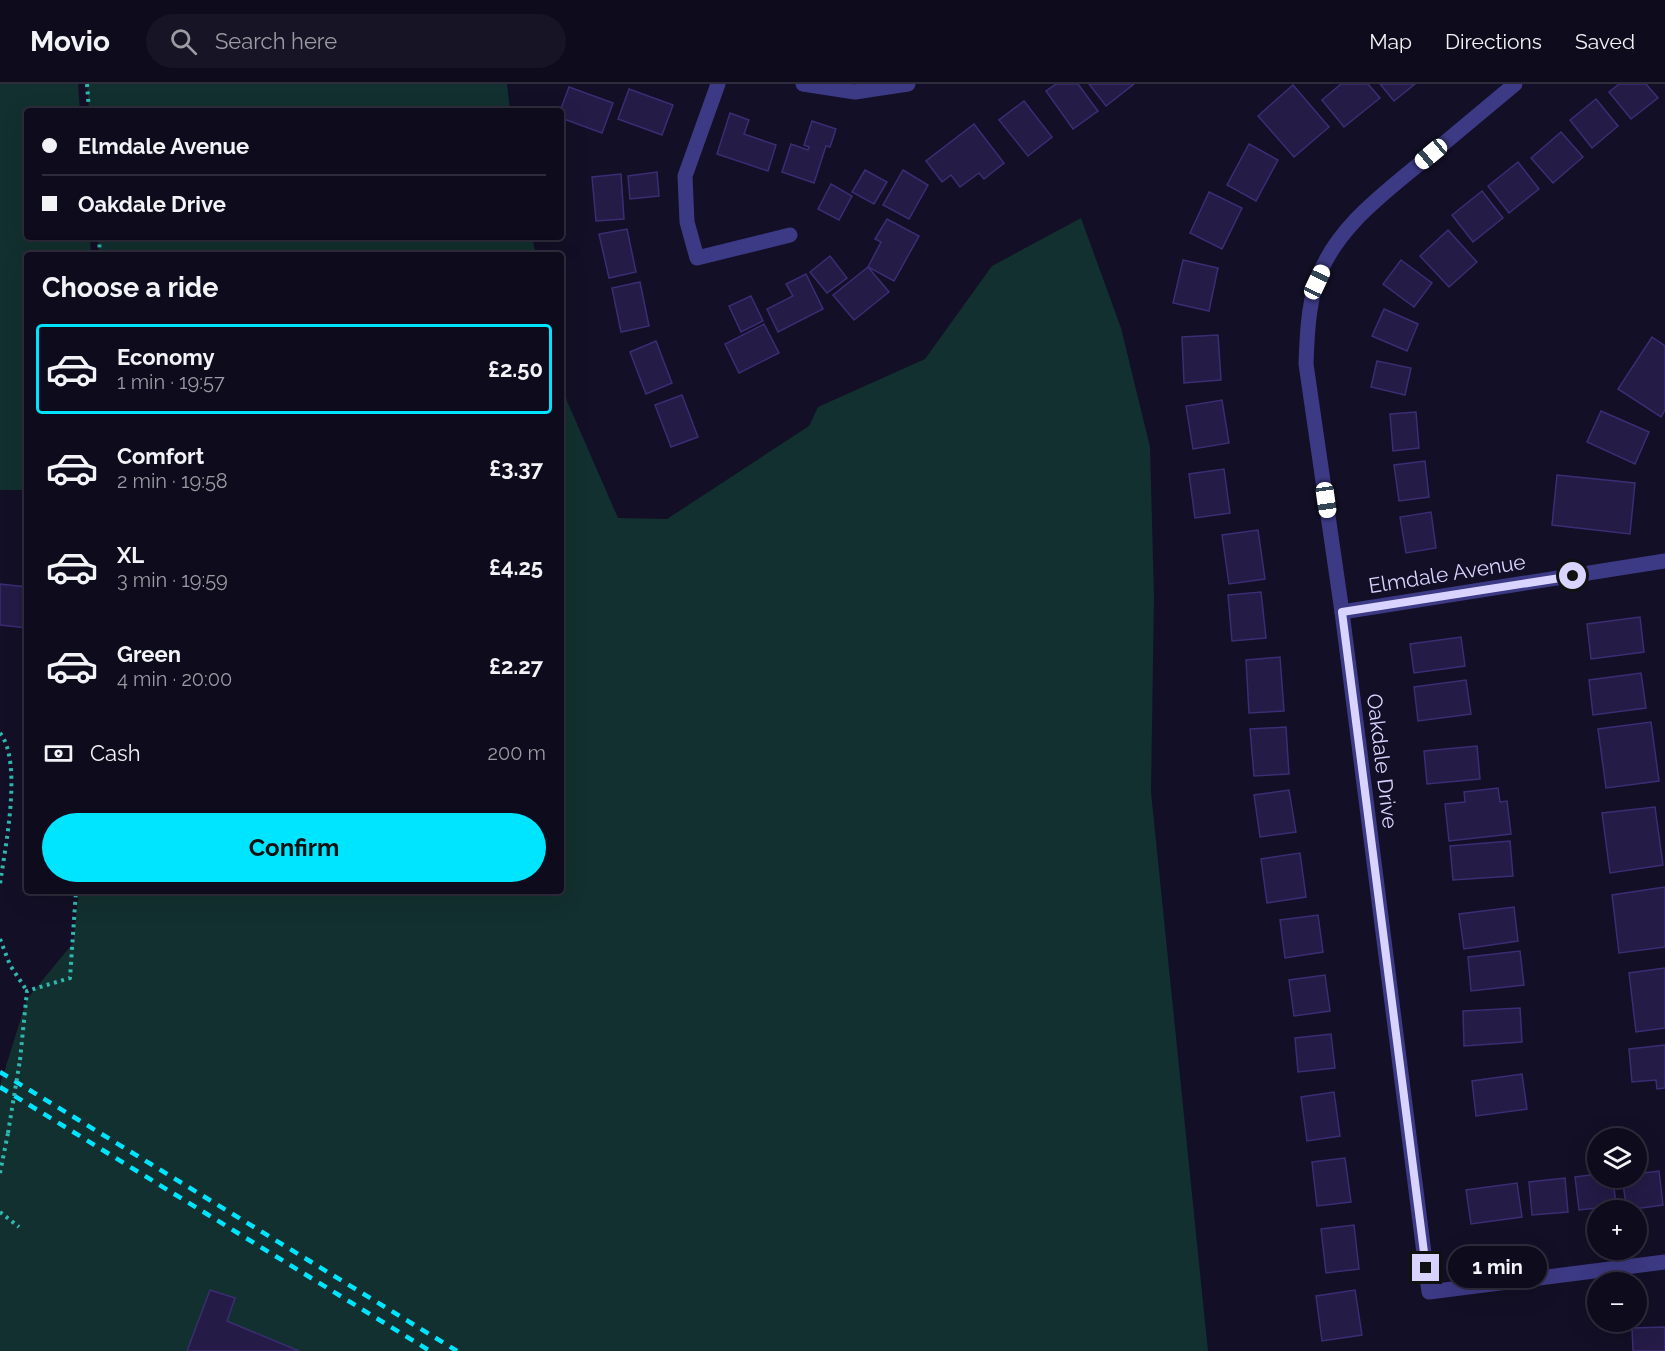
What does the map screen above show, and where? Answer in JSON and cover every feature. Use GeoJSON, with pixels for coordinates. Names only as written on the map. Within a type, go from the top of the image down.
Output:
{"type":"FeatureCollection","features":[{"type":"Feature","properties":{"kind":"street"},"geometry":{"type":"LineString","coordinates":[[718,84],[685,176],[687,222],[697,258],[789,236]]}},
{"type":"Feature","properties":{"kind":"street"},"geometry":{"type":"LineString","coordinates":[[803,84],[855,92],[908,84]]}},
{"type":"Feature","properties":{"kind":"street","name":"Oakdale Drive"},"geometry":{"type":"LineString","coordinates":[[1515,84],[1353,222],[1330,253],[1317,282],[1307,328],[1306,364],[1342,612],[1429,1292],[1665,1262]]}},
{"type":"Feature","properties":{"kind":"street","name":"Elmdale Avenue"},"geometry":{"type":"LineString","coordinates":[[1342,612],[1665,561]]}},
{"type":"Feature","properties":{"kind":"path"},"geometry":{"type":"LineString","coordinates":[[87,84],[89,108]]}},
{"type":"Feature","properties":{"kind":"path"},"geometry":{"type":"LineString","coordinates":[[0,733],[12,765],[9,816],[0,884]]}},
{"type":"Feature","properties":{"kind":"path"},"geometry":{"type":"LineString","coordinates":[[27,991],[70,978],[76,894]]}},
{"type":"Feature","properties":{"kind":"path"},"geometry":{"type":"LineString","coordinates":[[0,939],[10,965],[27,991],[20,1060],[0,1173]]}},
{"type":"Feature","properties":{"kind":"path"},"geometry":{"type":"LineString","coordinates":[[0,1212],[19,1227]]}},
{"type":"Feature","properties":{"kind":"green space"},"geometry":{"type":"Polygon","coordinates":[[[0,84],[78,84],[80,108],[24,108],[24,240],[90,240],[91,252],[24,252],[24,490],[0,490],[0,84]]]}},
{"type":"Feature","properties":{"kind":"green space"},"geometry":{"type":"Polygon","coordinates":[[[87,84],[507,84],[510,108],[89,108],[87,84]]]}},
{"type":"Feature","properties":{"kind":"green space"},"geometry":{"type":"Polygon","coordinates":[[[1081,218],[1121,328],[1150,447],[1154,596],[1151,792],[1208,1351],[0,1351],[0,1085],[27,999],[73,943],[79,894],[564,894],[564,387],[567,401],[618,518],[667,519],[809,426],[818,407],[925,359],[992,266],[1081,218]]]}},
{"type":"Feature","properties":{"kind":"green space"},"geometry":{"type":"Polygon","coordinates":[[[98,240],[533,240],[535,252],[99,252],[98,240]]]}},
{"type":"Feature","properties":{"kind":"building"},"geometry":{"type":"Polygon","coordinates":[[[1056,84],[1078,84],[1098,111],[1073,129],[1046,91],[1056,84]]]}},
{"type":"Feature","properties":{"kind":"building"},"geometry":{"type":"Polygon","coordinates":[[[1089,84],[1134,84],[1106,106],[1089,84]]]}},
{"type":"Feature","properties":{"kind":"building"},"geometry":{"type":"Polygon","coordinates":[[[1341,84],[1368,84],[1380,98],[1344,127],[1322,100],[1341,84]]]}},
{"type":"Feature","properties":{"kind":"building"},"geometry":{"type":"Polygon","coordinates":[[[1380,84],[1415,84],[1394,101],[1380,84]]]}},
{"type":"Feature","properties":{"kind":"building"},"geometry":{"type":"Polygon","coordinates":[[[1619,84],[1646,84],[1658,98],[1631,119],[1609,92],[1619,84]]]}},
{"type":"Feature","properties":{"kind":"building"},"geometry":{"type":"Polygon","coordinates":[[[1293,85],[1329,127],[1294,157],[1258,116],[1293,85]]]}},
{"type":"Feature","properties":{"kind":"building"},"geometry":{"type":"Polygon","coordinates":[[[569,87],[613,103],[602,133],[564,119],[564,108],[561,108],[569,87]]]}},
{"type":"Feature","properties":{"kind":"building"},"geometry":{"type":"Polygon","coordinates":[[[629,89],[673,105],[662,135],[618,119],[629,89]]]}},
{"type":"Feature","properties":{"kind":"building"},"geometry":{"type":"Polygon","coordinates":[[[1596,99],[1618,126],[1592,148],[1570,120],[1596,99]]]}},
{"type":"Feature","properties":{"kind":"building"},"geometry":{"type":"Polygon","coordinates":[[[1024,101],[1052,137],[1028,156],[999,120],[1024,101]]]}},
{"type":"Feature","properties":{"kind":"building"},"geometry":{"type":"Polygon","coordinates":[[[730,113],[749,120],[744,134],[776,145],[768,171],[717,154],[730,113]]]}},
{"type":"Feature","properties":{"kind":"building"},"geometry":{"type":"Polygon","coordinates":[[[812,121],[836,129],[830,147],[826,146],[814,183],[782,172],[791,144],[808,150],[809,147],[804,145],[812,121]]]}},
{"type":"Feature","properties":{"kind":"building"},"geometry":{"type":"Polygon","coordinates":[[[974,124],[1004,163],[984,179],[979,173],[960,187],[951,175],[942,182],[926,161],[974,124]]]}},
{"type":"Feature","properties":{"kind":"building"},"geometry":{"type":"Polygon","coordinates":[[[1561,132],[1583,157],[1553,183],[1531,158],[1561,132]]]}},
{"type":"Feature","properties":{"kind":"building"},"geometry":{"type":"Polygon","coordinates":[[[1249,144],[1278,160],[1256,201],[1227,185],[1249,144]]]}},
{"type":"Feature","properties":{"kind":"building"},"geometry":{"type":"Polygon","coordinates":[[[1518,162],[1539,189],[1509,213],[1488,186],[1518,162]]]}},
{"type":"Feature","properties":{"kind":"building"},"geometry":{"type":"Polygon","coordinates":[[[865,170],[887,182],[874,204],[852,192],[865,170]]]}},
{"type":"Feature","properties":{"kind":"building"},"geometry":{"type":"Polygon","coordinates":[[[903,170],[928,185],[909,219],[883,205],[903,170]]]}},
{"type":"Feature","properties":{"kind":"building"},"geometry":{"type":"Polygon","coordinates":[[[657,172],[659,196],[630,199],[628,176],[657,172]]]}},
{"type":"Feature","properties":{"kind":"building"},"geometry":{"type":"Polygon","coordinates":[[[621,174],[624,219],[596,221],[592,177],[621,174]]]}},
{"type":"Feature","properties":{"kind":"building"},"geometry":{"type":"Polygon","coordinates":[[[831,184],[852,196],[839,220],[818,209],[831,184]]]}},
{"type":"Feature","properties":{"kind":"building"},"geometry":{"type":"Polygon","coordinates":[[[1482,191],[1503,218],[1473,242],[1452,215],[1482,191]]]}},
{"type":"Feature","properties":{"kind":"building"},"geometry":{"type":"Polygon","coordinates":[[[1209,192],[1242,208],[1222,249],[1190,233],[1209,192]]]}},
{"type":"Feature","properties":{"kind":"building"},"geometry":{"type":"Polygon","coordinates":[[[887,219],[919,236],[894,281],[868,267],[881,242],[875,239],[887,219]]]}},
{"type":"Feature","properties":{"kind":"building"},"geometry":{"type":"Polygon","coordinates":[[[627,229],[636,272],[609,278],[599,234],[627,229]]]}},
{"type":"Feature","properties":{"kind":"building"},"geometry":{"type":"Polygon","coordinates":[[[1448,230],[1477,262],[1449,287],[1420,256],[1448,230]]]}},
{"type":"Feature","properties":{"kind":"building"},"geometry":{"type":"Polygon","coordinates":[[[830,256],[847,278],[827,293],[810,272],[830,256]]]}},
{"type":"Feature","properties":{"kind":"building"},"geometry":{"type":"Polygon","coordinates":[[[1183,260],[1218,268],[1209,311],[1173,303],[1183,260]]]}},
{"type":"Feature","properties":{"kind":"building"},"geometry":{"type":"Polygon","coordinates":[[[1401,260],[1432,283],[1414,307],[1383,284],[1401,260]]]}},
{"type":"Feature","properties":{"kind":"building"},"geometry":{"type":"Polygon","coordinates":[[[868,267],[889,292],[854,320],[833,295],[868,267]]]}},
{"type":"Feature","properties":{"kind":"building"},"geometry":{"type":"Polygon","coordinates":[[[806,274],[823,309],[778,332],[767,309],[793,296],[786,284],[806,274]]]}},
{"type":"Feature","properties":{"kind":"building"},"geometry":{"type":"Polygon","coordinates":[[[640,282],[649,326],[621,332],[612,288],[640,282]]]}},
{"type":"Feature","properties":{"kind":"building"},"geometry":{"type":"Polygon","coordinates":[[[751,296],[763,321],[741,332],[729,306],[751,296]]]}},
{"type":"Feature","properties":{"kind":"building"},"geometry":{"type":"Polygon","coordinates":[[[1384,309],[1418,324],[1407,351],[1372,336],[1384,309]]]}},
{"type":"Feature","properties":{"kind":"building"},"geometry":{"type":"Polygon","coordinates":[[[764,324],[779,353],[739,373],[725,344],[764,324]]]}},
{"type":"Feature","properties":{"kind":"building"},"geometry":{"type":"Polygon","coordinates":[[[1218,335],[1221,380],[1184,383],[1182,337],[1218,335]]]}},
{"type":"Feature","properties":{"kind":"building"},"geometry":{"type":"Polygon","coordinates":[[[1652,337],[1665,346],[1665,410],[1661,417],[1618,389],[1652,337]]]}},
{"type":"Feature","properties":{"kind":"building"},"geometry":{"type":"Polygon","coordinates":[[[656,341],[672,383],[646,394],[630,352],[656,341]]]}},
{"type":"Feature","properties":{"kind":"building"},"geometry":{"type":"Polygon","coordinates":[[[1377,361],[1411,368],[1405,395],[1371,387],[1377,361]]]}},
{"type":"Feature","properties":{"kind":"building"},"geometry":{"type":"Polygon","coordinates":[[[682,395],[698,437],[671,447],[655,405],[682,395]]]}},
{"type":"Feature","properties":{"kind":"building"},"geometry":{"type":"Polygon","coordinates":[[[1222,400],[1229,443],[1193,449],[1186,406],[1222,400]]]}},
{"type":"Feature","properties":{"kind":"building"},"geometry":{"type":"Polygon","coordinates":[[[1601,411],[1649,432],[1635,464],[1587,442],[1601,411]]]}},
{"type":"Feature","properties":{"kind":"building"},"geometry":{"type":"Polygon","coordinates":[[[1416,412],[1419,448],[1393,451],[1390,414],[1416,412]]]}},
{"type":"Feature","properties":{"kind":"building"},"geometry":{"type":"Polygon","coordinates":[[[1425,461],[1429,497],[1399,501],[1394,465],[1425,461]]]}},
{"type":"Feature","properties":{"kind":"building"},"geometry":{"type":"Polygon","coordinates":[[[1224,469],[1230,513],[1195,518],[1189,474],[1224,469]]]}},
{"type":"Feature","properties":{"kind":"building"},"geometry":{"type":"Polygon","coordinates":[[[1557,475],[1635,483],[1630,534],[1552,525],[1557,475]]]}},
{"type":"Feature","properties":{"kind":"building"},"geometry":{"type":"Polygon","coordinates":[[[1431,512],[1436,548],[1406,553],[1400,517],[1431,512]]]}},
{"type":"Feature","properties":{"kind":"building"},"geometry":{"type":"Polygon","coordinates":[[[1258,530],[1265,579],[1229,584],[1222,535],[1258,530]]]}},
{"type":"Feature","properties":{"kind":"building"},"geometry":{"type":"Polygon","coordinates":[[[0,584],[24,587],[24,628],[0,625],[0,584]]]}},
{"type":"Feature","properties":{"kind":"building"},"geometry":{"type":"Polygon","coordinates":[[[1261,592],[1266,638],[1232,641],[1228,595],[1261,592]]]}},
{"type":"Feature","properties":{"kind":"building"},"geometry":{"type":"Polygon","coordinates":[[[1640,617],[1644,652],[1591,659],[1587,624],[1640,617]]]}},
{"type":"Feature","properties":{"kind":"building"},"geometry":{"type":"Polygon","coordinates":[[[1461,637],[1465,666],[1414,673],[1410,644],[1461,637]]]}},
{"type":"Feature","properties":{"kind":"building"},"geometry":{"type":"Polygon","coordinates":[[[1280,657],[1284,711],[1249,713],[1246,660],[1280,657]]]}},
{"type":"Feature","properties":{"kind":"building"},"geometry":{"type":"Polygon","coordinates":[[[1641,673],[1646,708],[1593,715],[1589,680],[1641,673]]]}},
{"type":"Feature","properties":{"kind":"building"},"geometry":{"type":"Polygon","coordinates":[[[1466,680],[1471,714],[1418,721],[1414,687],[1466,680]]]}},
{"type":"Feature","properties":{"kind":"building"},"geometry":{"type":"Polygon","coordinates":[[[1651,722],[1659,781],[1606,788],[1598,729],[1651,722]]]}},
{"type":"Feature","properties":{"kind":"building"},"geometry":{"type":"Polygon","coordinates":[[[1286,727],[1289,774],[1254,776],[1250,729],[1286,727]]]}},
{"type":"Feature","properties":{"kind":"building"},"geometry":{"type":"Polygon","coordinates":[[[1477,746],[1480,779],[1427,784],[1424,751],[1477,746]]]}},
{"type":"Feature","properties":{"kind":"building"},"geometry":{"type":"Polygon","coordinates":[[[1498,788],[1500,802],[1507,801],[1511,834],[1449,841],[1445,804],[1465,802],[1464,792],[1498,788]]]}},
{"type":"Feature","properties":{"kind":"building"},"geometry":{"type":"Polygon","coordinates":[[[1289,790],[1296,832],[1260,837],[1254,795],[1289,790]]]}},
{"type":"Feature","properties":{"kind":"building"},"geometry":{"type":"Polygon","coordinates":[[[1655,807],[1663,865],[1610,873],[1602,813],[1655,807]]]}},
{"type":"Feature","properties":{"kind":"building"},"geometry":{"type":"Polygon","coordinates":[[[1510,841],[1513,876],[1453,880],[1450,846],[1510,841]]]}},
{"type":"Feature","properties":{"kind":"building"},"geometry":{"type":"Polygon","coordinates":[[[1300,853],[1306,897],[1267,903],[1261,859],[1300,853]]]}},
{"type":"Feature","properties":{"kind":"building"},"geometry":{"type":"Polygon","coordinates":[[[1665,887],[1665,947],[1619,953],[1612,895],[1665,887]]]}},
{"type":"Feature","properties":{"kind":"building"},"geometry":{"type":"Polygon","coordinates":[[[1514,907],[1518,941],[1464,949],[1459,914],[1514,907]]]}},
{"type":"Feature","properties":{"kind":"building"},"geometry":{"type":"Polygon","coordinates":[[[1318,915],[1323,952],[1285,958],[1280,920],[1318,915]]]}},
{"type":"Feature","properties":{"kind":"building"},"geometry":{"type":"Polygon","coordinates":[[[1520,951],[1524,985],[1471,991],[1468,957],[1520,951]]]}},
{"type":"Feature","properties":{"kind":"building"},"geometry":{"type":"Polygon","coordinates":[[[1665,968],[1665,1028],[1636,1032],[1629,973],[1665,968]]]}},
{"type":"Feature","properties":{"kind":"building"},"geometry":{"type":"Polygon","coordinates":[[[1325,975],[1330,1011],[1294,1016],[1289,980],[1325,975]]]}},
{"type":"Feature","properties":{"kind":"building"},"geometry":{"type":"Polygon","coordinates":[[[1520,1008],[1522,1042],[1464,1046],[1463,1011],[1520,1008]]]}},
{"type":"Feature","properties":{"kind":"building"},"geometry":{"type":"Polygon","coordinates":[[[1331,1034],[1335,1068],[1298,1072],[1295,1038],[1331,1034]]]}},
{"type":"Feature","properties":{"kind":"building"},"geometry":{"type":"Polygon","coordinates":[[[1665,1045],[1665,1088],[1657,1089],[1656,1080],[1632,1082],[1629,1049],[1665,1045]]]}},
{"type":"Feature","properties":{"kind":"building"},"geometry":{"type":"Polygon","coordinates":[[[1522,1074],[1527,1109],[1476,1116],[1472,1081],[1522,1074]]]}},
{"type":"Feature","properties":{"kind":"building"},"geometry":{"type":"Polygon","coordinates":[[[1334,1092],[1340,1136],[1307,1141],[1301,1097],[1334,1092]]]}},
{"type":"Feature","properties":{"kind":"building"},"geometry":{"type":"Polygon","coordinates":[[[1345,1158],[1351,1202],[1317,1206],[1312,1162],[1345,1158]]]}},
{"type":"Feature","properties":{"kind":"building"},"geometry":{"type":"Polygon","coordinates":[[[1659,1171],[1663,1205],[1647,1207],[1647,1200],[1625,1200],[1624,1188],[1647,1188],[1647,1173],[1659,1171]]]}},
{"type":"Feature","properties":{"kind":"building"},"geometry":{"type":"Polygon","coordinates":[[[1587,1175],[1587,1188],[1614,1188],[1615,1200],[1587,1200],[1587,1209],[1579,1210],[1575,1177],[1587,1175]]]}},
{"type":"Feature","properties":{"kind":"building"},"geometry":{"type":"Polygon","coordinates":[[[1565,1178],[1568,1212],[1532,1215],[1529,1182],[1565,1178]]]}},
{"type":"Feature","properties":{"kind":"building"},"geometry":{"type":"Polygon","coordinates":[[[1517,1183],[1522,1217],[1471,1224],[1466,1190],[1517,1183]]]}},
{"type":"Feature","properties":{"kind":"building"},"geometry":{"type":"Polygon","coordinates":[[[1354,1225],[1359,1269],[1326,1273],[1321,1229],[1354,1225]]]}},
{"type":"Feature","properties":{"kind":"building"},"geometry":{"type":"Polygon","coordinates":[[[210,1290],[235,1298],[227,1321],[299,1351],[187,1351],[210,1290]]]}},
{"type":"Feature","properties":{"kind":"building"},"geometry":{"type":"Polygon","coordinates":[[[1355,1290],[1362,1335],[1322,1341],[1316,1296],[1355,1290]]]}},
{"type":"Feature","properties":{"kind":"building"},"geometry":{"type":"Polygon","coordinates":[[[1665,1327],[1665,1351],[1633,1351],[1632,1332],[1647,1332],[1647,1328],[1665,1327]]]}},
{"type":"Feature","properties":{"kind":"railway"},"geometry":{"type":"LineString","coordinates":[[0,1072],[457,1351]]}},
{"type":"Feature","properties":{"kind":"railway"},"geometry":{"type":"LineString","coordinates":[[0,1087],[430,1351]]}},
{"type":"Feature","properties":{"kind":"route"},"geometry":{"type":"LineString","coordinates":[[1426,1268],[1342,612],[1573,576]]}}]}
